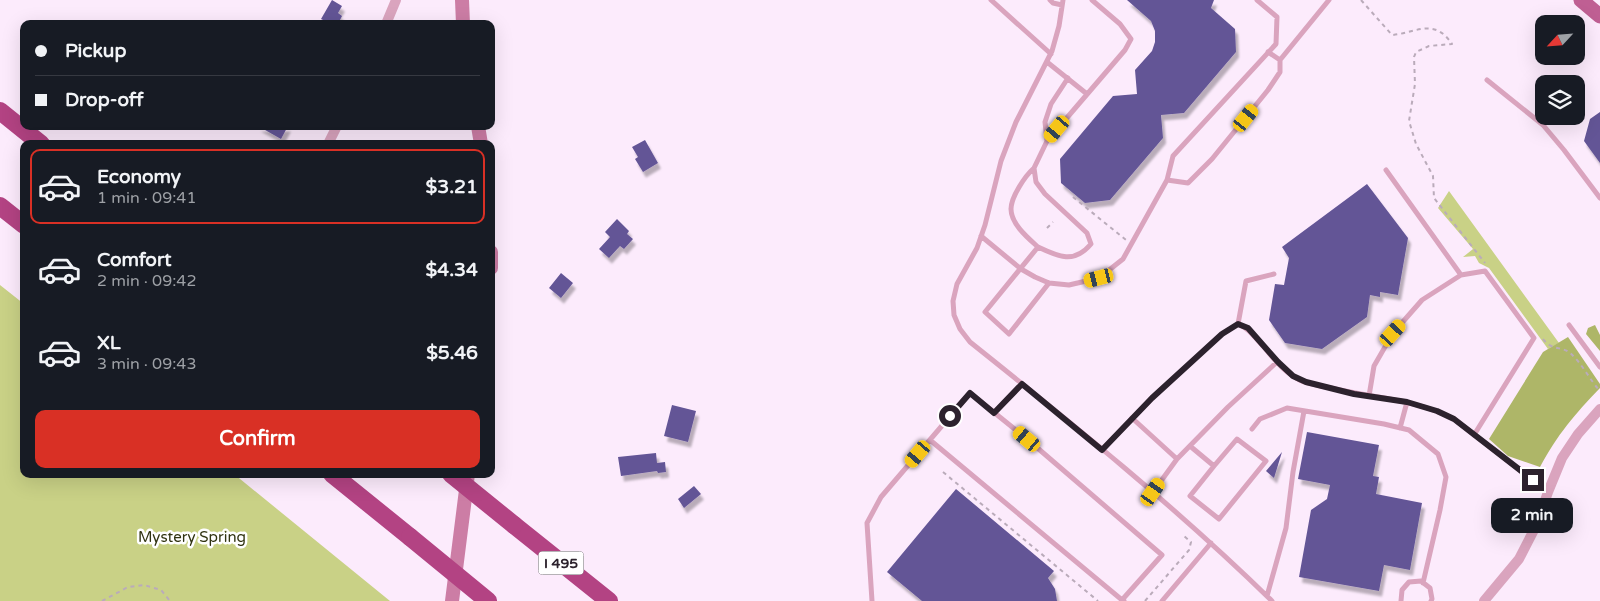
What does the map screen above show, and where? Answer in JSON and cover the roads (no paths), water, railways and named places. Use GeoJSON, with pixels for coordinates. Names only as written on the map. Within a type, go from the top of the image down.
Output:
{"type":"FeatureCollection","features":[{"type":"Feature","properties":{"kind":"highway"},"geometry":{"type":"LineString","coordinates":[[0,111],[20,127]]}},
{"type":"Feature","properties":{"kind":"highway"},"geometry":{"type":"LineString","coordinates":[[24,130],[36,140]]}},
{"type":"Feature","properties":{"kind":"highway"},"geometry":{"type":"LineString","coordinates":[[0,206],[20,222]]}},
{"type":"Feature","properties":{"kind":"highway"},"geometry":{"type":"LineString","coordinates":[[337,478],[488,601]]}},
{"type":"Feature","properties":{"kind":"highway","name":"I 495"},"geometry":{"type":"LineString","coordinates":[[456,478],[609,601]]}},
{"type":"Feature","properties":{"kind":"main road"},"geometry":{"type":"LineString","coordinates":[[1580,0],[1600,16]]}},
{"type":"Feature","properties":{"kind":"street"},"geometry":{"type":"LineString","coordinates":[[388,20],[396,0]]}},
{"type":"Feature","properties":{"kind":"street"},"geometry":{"type":"LineString","coordinates":[[462,0],[463,20]]}},
{"type":"Feature","properties":{"kind":"street"},"geometry":{"type":"LineString","coordinates":[[1484,601],[1519,559],[1538,524],[1548,492],[1562,458],[1578,434],[1600,409]]}},
{"type":"Feature","properties":{"kind":"street"},"geometry":{"type":"LineString","coordinates":[[452,601],[467,478]]}},
{"type":"Feature","properties":{"kind":"lane"},"geometry":{"type":"LineString","coordinates":[[991,0],[1051,54]]}},
{"type":"Feature","properties":{"kind":"lane"},"geometry":{"type":"LineString","coordinates":[[1050,0],[1053,3],[1062,2],[1059,26],[1051,54],[1016,122],[1001,161],[977,248],[957,284],[953,300],[954,315],[960,330],[970,342],[1153,492],[1211,543],[1272,601]]}},
{"type":"Feature","properties":{"kind":"lane"},"geometry":{"type":"LineString","coordinates":[[1034,168],[1036,182],[1045,194],[1087,233],[1091,244],[1084,253],[1074,257],[1058,256],[1038,247],[1024,235],[1015,223],[1011,209],[1016,192],[1026,176],[1034,168],[1047,141],[1125,50],[1131,39],[1120,24],[1092,0]]}},
{"type":"Feature","properties":{"kind":"lane"},"geometry":{"type":"LineString","coordinates":[[981,236],[1021,269],[1049,284],[1069,286],[1099,278],[1124,259],[1167,180],[1173,156],[1276,44],[1277,17],[1257,0]]}},
{"type":"Feature","properties":{"kind":"lane"},"geometry":{"type":"LineString","coordinates":[[1167,180],[1188,183],[1212,159],[1268,90],[1280,72],[1280,60],[1329,0]]}},
{"type":"Feature","properties":{"kind":"lane"},"geometry":{"type":"LineString","coordinates":[[1268,52],[1280,60]]}},
{"type":"Feature","properties":{"kind":"lane"},"geometry":{"type":"LineString","coordinates":[[1047,62],[1087,94]]}},
{"type":"Feature","properties":{"kind":"lane"},"geometry":{"type":"LineString","coordinates":[[1047,141],[1045,122],[1051,104],[1068,78]]}},
{"type":"Feature","properties":{"kind":"lane"},"geometry":{"type":"LineString","coordinates":[[1487,80],[1543,125],[1600,198]]}},
{"type":"Feature","properties":{"kind":"lane"},"geometry":{"type":"LineString","coordinates":[[1386,170],[1461,275]]}},
{"type":"Feature","properties":{"kind":"lane"},"geometry":{"type":"LineString","coordinates":[[1038,247],[985,312],[1009,334],[1049,284]]}},
{"type":"Feature","properties":{"kind":"lane"},"geometry":{"type":"LineString","coordinates":[[1369,396],[1374,366],[1393,333],[1422,300],[1461,275],[1485,271],[1534,338],[1474,435]]}},
{"type":"Feature","properties":{"kind":"lane"},"geometry":{"type":"LineString","coordinates":[[1102,450],[1132,418],[1222,334],[1238,324],[1246,282],[1274,274]]}},
{"type":"Feature","properties":{"kind":"lane"},"geometry":{"type":"LineString","coordinates":[[1238,324],[1248,328],[1293,376],[1306,382],[1407,402],[1437,411],[1454,419],[1548,492]]}},
{"type":"Feature","properties":{"kind":"lane"},"geometry":{"type":"LineString","coordinates":[[1570,325],[1600,367]]}},
{"type":"Feature","properties":{"kind":"lane"},"geometry":{"type":"LineString","coordinates":[[1153,492],[1177,459],[1228,407],[1278,362]]}},
{"type":"Feature","properties":{"kind":"lane"},"geometry":{"type":"LineString","coordinates":[[994,413],[1022,384]]}},
{"type":"Feature","properties":{"kind":"lane"},"geometry":{"type":"LineString","coordinates":[[872,601],[866,524],[881,497],[970,393],[1162,555],[1123,600],[930,440]]}},
{"type":"Feature","properties":{"kind":"lane"},"geometry":{"type":"LineString","coordinates":[[1400,428],[1407,402]]}},
{"type":"Feature","properties":{"kind":"lane"},"geometry":{"type":"LineString","coordinates":[[1252,429],[1260,419],[1287,408],[1409,430],[1438,454],[1446,477],[1423,583]]}},
{"type":"Feature","properties":{"kind":"lane"},"geometry":{"type":"LineString","coordinates":[[1267,596],[1286,528],[1304,411]]}},
{"type":"Feature","properties":{"kind":"lane"},"geometry":{"type":"LineString","coordinates":[[1132,418],[1177,459]]}},
{"type":"Feature","properties":{"kind":"lane"},"geometry":{"type":"LineString","coordinates":[[1237,439],[1266,461],[1219,519],[1190,496],[1214,466],[1237,439]]}},
{"type":"Feature","properties":{"kind":"lane"},"geometry":{"type":"LineString","coordinates":[[1190,446],[1214,466]]}},
{"type":"Feature","properties":{"kind":"lane"},"geometry":{"type":"LineString","coordinates":[[1162,601],[1211,543]]}},
{"type":"Feature","properties":{"kind":"lane"},"geometry":{"type":"LineString","coordinates":[[1400,601],[1402,590],[1410,582],[1420,582],[1430,588],[1431,601]]}},
{"type":"Feature","properties":{"kind":"park label","name":"Mystery Spring"},"geometry":{"type":"Point","coordinates":[192,537]}}]}
